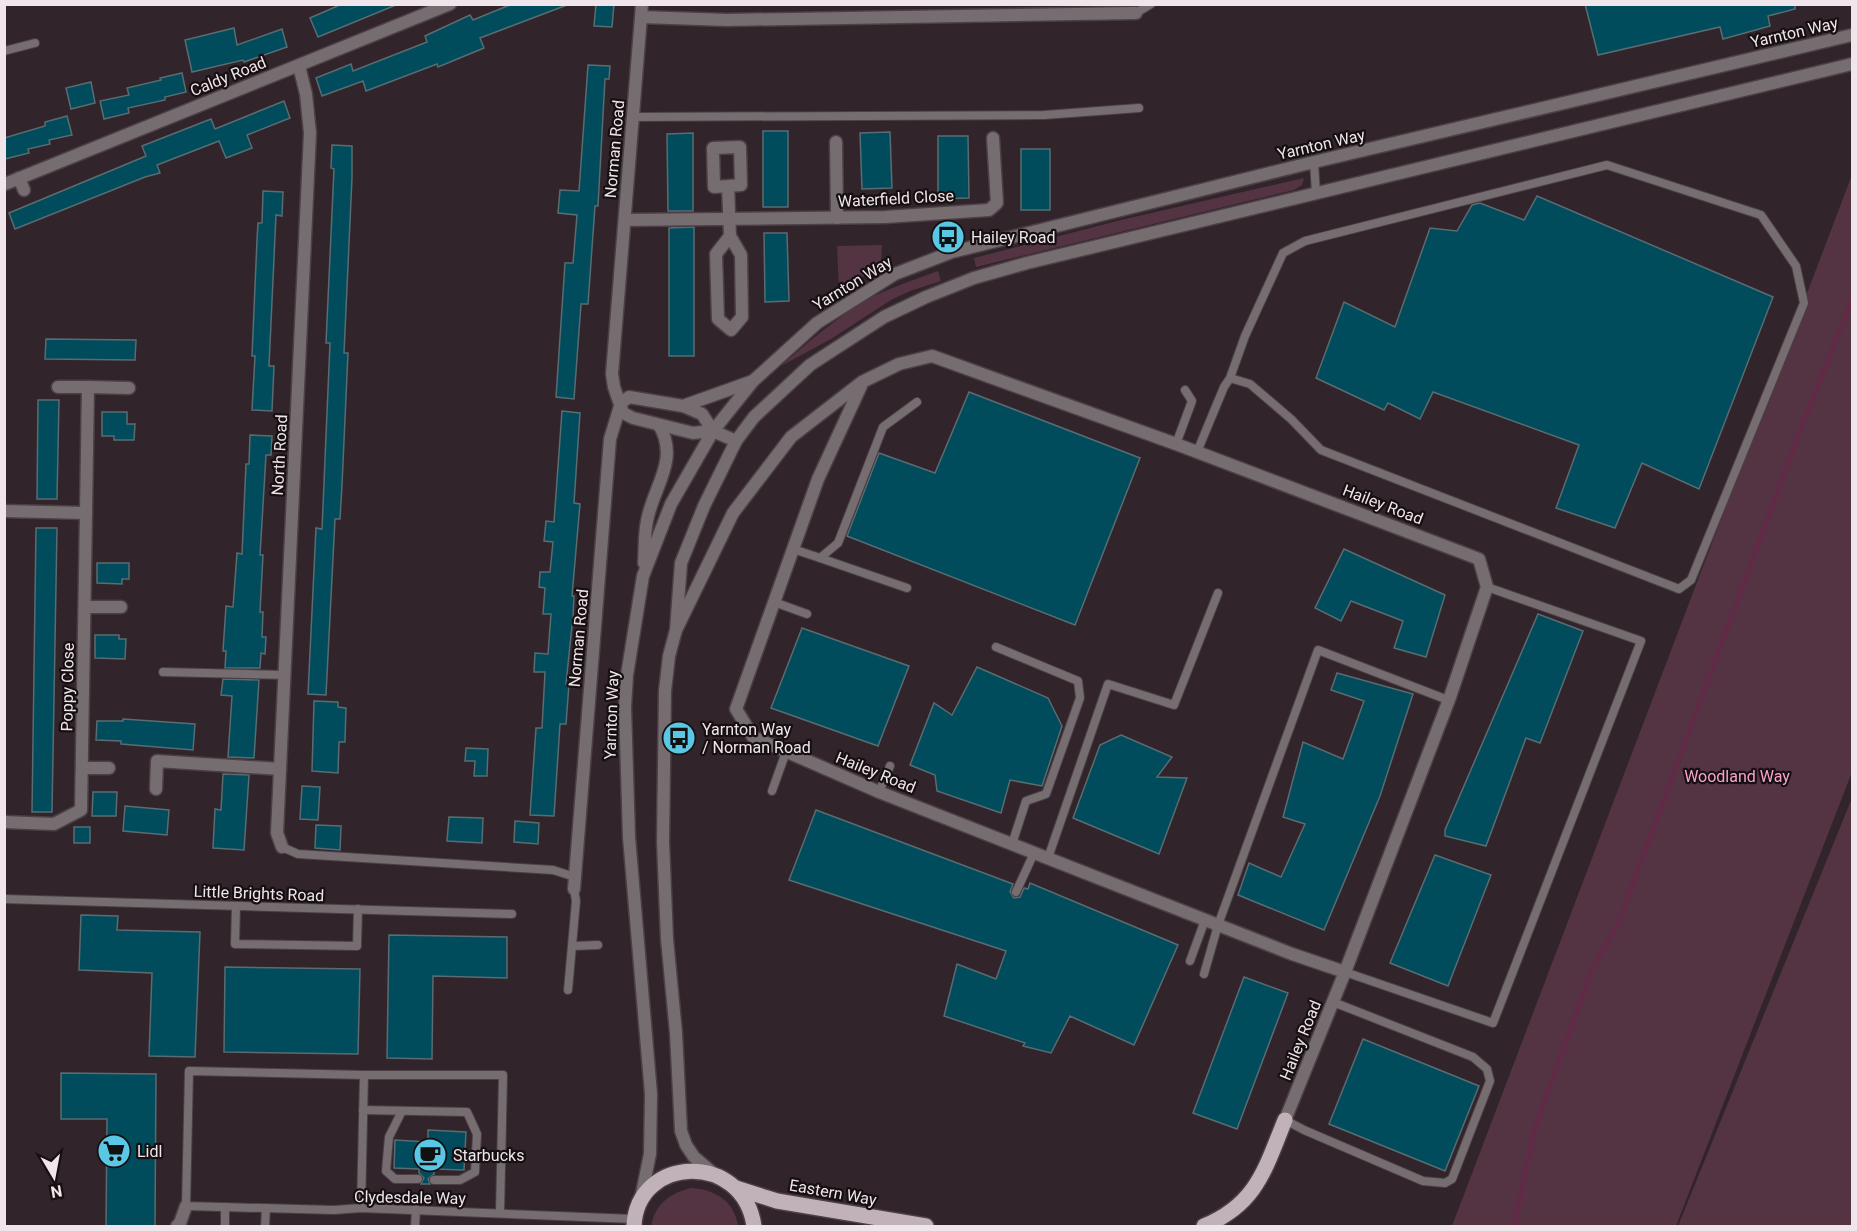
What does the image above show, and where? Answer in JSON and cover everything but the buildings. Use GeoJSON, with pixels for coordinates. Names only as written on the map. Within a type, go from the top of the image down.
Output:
{"type":"FeatureCollection","features":[{"type":"Feature","properties":{"kind":"main road"},"geometry":{"type":"LineString","coordinates":[[1204,1227],[1241,1205],[1261,1179],[1285,1120]]}},
{"type":"Feature","properties":{"kind":"main road"},"geometry":{"type":"LineString","coordinates":[[634,1222],[640,1202],[654,1185],[672,1174],[693,1170],[713,1173],[736,1188],[746,1200],[754,1227]]}},
{"type":"Feature","properties":{"kind":"main road","name":"Eastern Way"},"geometry":{"type":"LineString","coordinates":[[736,1188],[777,1201],[926,1227]]}},
{"type":"Feature","properties":{"kind":"street","name":"Caldy Road"},"geometry":{"type":"LineString","coordinates":[[5,184],[21,184],[450,4]]}},
{"type":"Feature","properties":{"kind":"street"},"geometry":{"type":"LineString","coordinates":[[641,11],[727,20],[1136,13]]}},
{"type":"Feature","properties":{"kind":"street","name":"Norman Road"},"geometry":{"type":"LineString","coordinates":[[575,883],[610,439],[621,403],[616,396],[612,374],[641,11]]}},
{"type":"Feature","properties":{"kind":"street","name":"Yarnton Way"},"geometry":{"type":"LineString","coordinates":[[640,1202],[650,1154],[652,1122],[649,1061],[629,837],[625,707],[627,675],[643,576],[671,504],[713,431],[753,381],[817,323],[895,274],[952,252],[1314,162],[1852,35]]}},
{"type":"Feature","properties":{"kind":"street"},"geometry":{"type":"LineString","coordinates":[[713,1173],[694,1157],[686,1145],[679,1114],[663,842],[665,691],[669,656],[676,630],[681,563],[704,506],[736,441],[754,417],[810,365],[884,317],[974,278],[1027,263],[1852,64]]}},
{"type":"Feature","properties":{"kind":"street","name":"North Road"},"geometry":{"type":"LineString","coordinates":[[282,847],[277,833],[310,133],[306,94],[299,66]]}},
{"type":"Feature","properties":{"kind":"street","name":"Waterfield Close"},"geometry":{"type":"LineString","coordinates":[[626,220],[885,217],[989,210],[997,203],[993,138]]}},
{"type":"Feature","properties":{"kind":"street"},"geometry":{"type":"LineString","coordinates":[[836,142],[837,218]]}},
{"type":"Feature","properties":{"kind":"street"},"geometry":{"type":"LineString","coordinates":[[728,186],[730,236],[741,255],[742,317],[731,330],[718,319],[716,254],[730,236]]}},
{"type":"Feature","properties":{"kind":"street","name":"Hailey Road"},"geometry":{"type":"LineString","coordinates":[[676,630],[732,513],[791,437],[862,382],[899,364],[932,356],[1176,444],[1479,559],[1487,587],[1448,700],[1346,972],[1285,1120]]}},
{"type":"Feature","properties":{"kind":"street"},"geometry":{"type":"LineString","coordinates":[[683,406],[753,381]]}},
{"type":"Feature","properties":{"kind":"street","name":"Hailey Road"},"geometry":{"type":"LineString","coordinates":[[862,382],[818,479],[735,709],[753,737],[879,792],[1292,954],[1346,972]]}},
{"type":"Feature","properties":{"kind":"street"},"geometry":{"type":"LineString","coordinates":[[58,387],[129,388]]}},
{"type":"Feature","properties":{"kind":"street","name":"Poppy Close"},"geometry":{"type":"LineString","coordinates":[[4,822],[54,824],[81,810],[88,387]]}},
{"type":"Feature","properties":{"kind":"street"},"geometry":{"type":"LineString","coordinates":[[713,431],[702,414],[683,406],[629,397],[621,403],[623,413],[633,418],[693,433],[713,431],[736,441]]}},
{"type":"Feature","properties":{"kind":"street"},"geometry":{"type":"LineString","coordinates":[[643,576],[647,521],[667,464],[666,436],[659,425]]}},
{"type":"Feature","properties":{"kind":"street"},"geometry":{"type":"LineString","coordinates":[[4,511],[86,513]]}},
{"type":"Feature","properties":{"kind":"street"},"geometry":{"type":"LineString","coordinates":[[85,607],[121,608]]}},
{"type":"Feature","properties":{"kind":"street"},"geometry":{"type":"LineString","coordinates":[[156,789],[157,760],[280,769]]}},
{"type":"Feature","properties":{"kind":"street"},"geometry":{"type":"LineString","coordinates":[[82,768],[110,768]]}},
{"type":"Feature","properties":{"kind":"street"},"geometry":{"type":"LineString","coordinates":[[177,1227],[186,1206]]}},
{"type":"Feature","properties":{"kind":"lane"},"geometry":{"type":"LineString","coordinates":[[1136,13],[1151,4]]}},
{"type":"Feature","properties":{"kind":"lane"},"geometry":{"type":"LineString","coordinates":[[4,51],[35,43]]}},
{"type":"Feature","properties":{"kind":"lane"},"geometry":{"type":"LineString","coordinates":[[634,117],[1044,116],[1138,108]]}},
{"type":"Feature","properties":{"kind":"lane"},"geometry":{"type":"LineString","coordinates":[[1314,162],[1316,193]]}},
{"type":"Feature","properties":{"kind":"lane"},"geometry":{"type":"LineString","coordinates":[[1197,452],[1224,387],[1230,378],[1245,336],[1283,253],[1305,241],[1607,165],[1761,215],[1796,266],[1804,303],[1691,580],[1678,589],[1320,450],[1291,418],[1250,384],[1230,378]]}},
{"type":"Feature","properties":{"kind":"lane"},"geometry":{"type":"LineString","coordinates":[[1176,444],[1192,401],[1185,390]]}},
{"type":"Feature","properties":{"kind":"lane"},"geometry":{"type":"LineString","coordinates":[[820,558],[838,543],[883,427],[917,402]]}},
{"type":"Feature","properties":{"kind":"lane"},"geometry":{"type":"LineString","coordinates":[[793,549],[907,588]]}},
{"type":"Feature","properties":{"kind":"lane"},"geometry":{"type":"LineString","coordinates":[[1346,972],[1493,1023],[1641,641],[1487,587]]}},
{"type":"Feature","properties":{"kind":"lane"},"geometry":{"type":"LineString","coordinates":[[1048,858],[1108,684],[1174,705],[1218,593]]}},
{"type":"Feature","properties":{"kind":"lane"},"geometry":{"type":"LineString","coordinates":[[774,602],[807,614]]}},
{"type":"Feature","properties":{"kind":"lane"},"geometry":{"type":"LineString","coordinates":[[996,647],[1078,681],[1080,698],[1046,794],[1026,801],[1012,844]]}},
{"type":"Feature","properties":{"kind":"lane"},"geometry":{"type":"LineString","coordinates":[[1204,974],[1218,925],[1318,650],[1448,700]]}},
{"type":"Feature","properties":{"kind":"lane"},"geometry":{"type":"LineString","coordinates":[[163,672],[286,675]]}},
{"type":"Feature","properties":{"kind":"lane"},"geometry":{"type":"LineString","coordinates":[[772,790],[786,752]]}},
{"type":"Feature","properties":{"kind":"lane"},"geometry":{"type":"LineString","coordinates":[[879,792],[890,766]]}},
{"type":"Feature","properties":{"kind":"lane"},"geometry":{"type":"LineString","coordinates":[[282,847],[298,854],[553,870],[575,883],[576,901],[568,990]]}},
{"type":"Feature","properties":{"kind":"lane"},"geometry":{"type":"LineString","coordinates":[[1016,892],[1034,853]]}},
{"type":"Feature","properties":{"kind":"lane","name":"Little Brights Road"},"geometry":{"type":"LineString","coordinates":[[4,899],[512,914]]}},
{"type":"Feature","properties":{"kind":"lane"},"geometry":{"type":"LineString","coordinates":[[236,906],[236,944],[357,946],[358,909]]}},
{"type":"Feature","properties":{"kind":"lane"},"geometry":{"type":"LineString","coordinates":[[1190,960],[1204,920]]}},
{"type":"Feature","properties":{"kind":"lane"},"geometry":{"type":"LineString","coordinates":[[573,946],[598,945]]}},
{"type":"Feature","properties":{"kind":"lane"},"geometry":{"type":"LineString","coordinates":[[1285,1120],[1423,1181],[1445,1183],[1452,1179],[1490,1081],[1487,1069],[1473,1057],[1333,1002]]}},
{"type":"Feature","properties":{"kind":"lane"},"geometry":{"type":"LineString","coordinates":[[186,1206],[189,1071],[503,1075],[500,1212]]}},
{"type":"Feature","properties":{"kind":"lane"},"geometry":{"type":"LineString","coordinates":[[361,1208],[364,1075]]}},
{"type":"Feature","properties":{"kind":"lane"},"geometry":{"type":"LineString","coordinates":[[363,1110],[467,1112],[477,1134],[475,1172],[460,1180],[434,1180]]}},
{"type":"Feature","properties":{"kind":"lane"},"geometry":{"type":"LineString","coordinates":[[402,1111],[389,1137],[386,1171],[395,1179],[418,1179]]}},
{"type":"Feature","properties":{"kind":"lane","name":"Clydesdale Way"},"geometry":{"type":"LineString","coordinates":[[186,1206],[416,1209],[500,1212],[634,1222]]}},
{"type":"Feature","properties":{"kind":"lane"},"geometry":{"type":"LineString","coordinates":[[225,1207],[225,1227]]}},
{"type":"Feature","properties":{"kind":"lane"},"geometry":{"type":"LineString","coordinates":[[265,1227],[266,1208]]}},
{"type":"Feature","properties":{"kind":"lane"},"geometry":{"type":"LineString","coordinates":[[415,1227],[416,1209]]}},
{"type":"Feature","properties":{"kind":"green space","name":"Woodland Way"},"geometry":{"type":"Polygon","coordinates":[[[1852,175],[1852,772],[1676,1226],[1452,1226],[1852,175]]]}},
{"type":"Feature","properties":{"kind":"green space"},"geometry":{"type":"Polygon","coordinates":[[[1304,178],[1302,185],[1294,190],[976,267],[974,258],[1121,220],[1304,178]]]}},
{"type":"Feature","properties":{"kind":"green space"},"geometry":{"type":"Polygon","coordinates":[[[882,245],[881,267],[839,289],[837,246],[882,245]]]}},
{"type":"Feature","properties":{"kind":"green space"},"geometry":{"type":"Polygon","coordinates":[[[938,271],[941,281],[891,300],[831,339],[781,366],[832,323],[865,301],[938,271]]]}},
{"type":"Feature","properties":{"kind":"green space"},"geometry":{"type":"Polygon","coordinates":[[[1852,798],[1852,1226],[1678,1226],[1852,798]]]}},
{"type":"Feature","properties":{"kind":"green space"},"geometry":{"type":"Polygon","coordinates":[[[692,1188],[709,1191],[722,1198],[736,1217],[738,1226],[651,1226],[656,1211],[665,1200],[692,1188]]]}},
{"type":"Feature","properties":{"kind":"waterway"},"geometry":{"type":"LineString","coordinates":[[1514,1226],[1535,1128],[1593,967],[1618,924],[1803,423],[1852,300]]}},
{"type":"Feature","properties":{"kind":"place","name":"Hailey Road"},"geometry":{"type":"Point","coordinates":[948,237]}},
{"type":"Feature","properties":{"kind":"place","name":"Yarnton Way / Norman Road"},"geometry":{"type":"Point","coordinates":[679,738]}},
{"type":"Feature","properties":{"kind":"place","name":"Lidl"},"geometry":{"type":"Point","coordinates":[114,1151]}},
{"type":"Feature","properties":{"kind":"place","name":"Starbucks"},"geometry":{"type":"Point","coordinates":[430,1155]}}]}
